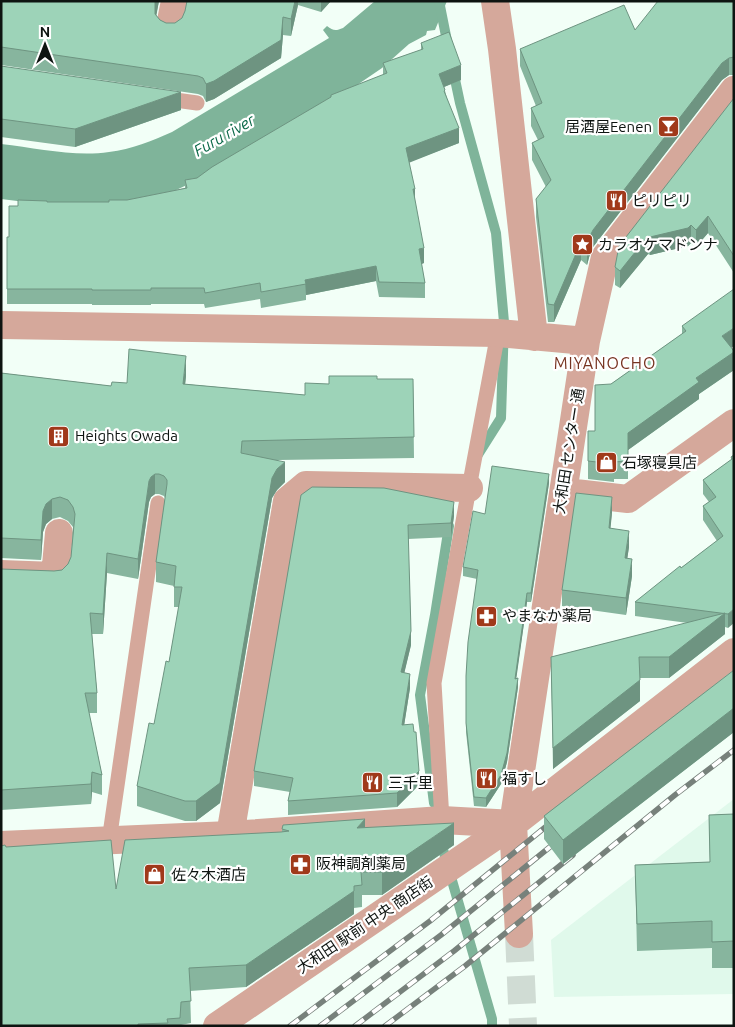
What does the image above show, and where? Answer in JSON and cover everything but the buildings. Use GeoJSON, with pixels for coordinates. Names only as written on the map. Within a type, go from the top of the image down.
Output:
{"type":"FeatureCollection","features":[{"type":"Feature","properties":{"kind":"street"},"geometry":{"type":"LineString","coordinates":[[495,1],[534,337]]}},
{"type":"Feature","properties":{"kind":"street","name":"大和田 センター 通"},"geometry":{"type":"LineString","coordinates":[[519,934],[513,824],[586,341],[605,257],[734,90]]}},
{"type":"Feature","properties":{"kind":"street"},"geometry":{"type":"LineString","coordinates":[[1,325],[498,333],[586,341]]}},
{"type":"Feature","properties":{"kind":"street"},"geometry":{"type":"LineString","coordinates":[[563,492],[628,499],[734,422]]}},
{"type":"Feature","properties":{"kind":"street"},"geometry":{"type":"LineString","coordinates":[[230,835],[287,501],[306,485],[469,488]]}},
{"type":"Feature","properties":{"kind":"street"},"geometry":{"type":"LineString","coordinates":[[1,574],[55,576],[59,533]]}},
{"type":"Feature","properties":{"kind":"street","name":"大和田 駅前 中央 商店街"},"geometry":{"type":"LineString","coordinates":[[216,1026],[513,824],[734,652]]}},
{"type":"Feature","properties":{"kind":"street"},"geometry":{"type":"LineString","coordinates":[[1,845],[230,835],[442,820],[513,824]]}},
{"type":"Feature","properties":{"kind":"lane"},"geometry":{"type":"LineString","coordinates":[[148,96],[197,103]]}},
{"type":"Feature","properties":{"kind":"lane"},"geometry":{"type":"LineString","coordinates":[[442,820],[434,683],[498,333]]}},
{"type":"Feature","properties":{"kind":"lane"},"geometry":{"type":"LineString","coordinates":[[109,841],[158,503]]}},
{"type":"Feature","properties":{"kind":"shaded area"},"geometry":{"type":"Polygon","coordinates":[[[734,799],[734,994],[554,997],[551,940],[734,799]]]}},
{"type":"Feature","properties":{"kind":"water","name":"Furu river"},"geometry":{"type":"Polygon","coordinates":[[[375,1],[447,1],[435,30],[427,31],[426,35],[409,44],[382,68],[338,98],[193,182],[170,193],[134,202],[66,207],[1,199],[1,144],[69,153],[96,153],[126,149],[149,141],[172,132],[329,38],[323,30],[327,26],[335,30],[343,28],[375,1]]]}},
{"type":"Feature","properties":{"kind":"waterway"},"geometry":{"type":"LineString","coordinates":[[439,1],[448,46]]}},
{"type":"Feature","properties":{"kind":"waterway"},"geometry":{"type":"LineString","coordinates":[[453,70],[460,103],[496,233],[504,322],[501,418],[477,456]]}},
{"type":"Feature","properties":{"kind":"waterway"},"geometry":{"type":"LineString","coordinates":[[434,803],[420,695],[449,526]]}},
{"type":"Feature","properties":{"kind":"waterway"},"geometry":{"type":"LineString","coordinates":[[440,839],[492,1019],[492,1026]]}},
{"type":"Feature","properties":{"kind":"tunnel"},"geometry":{"type":"LineString","coordinates":[[519,934],[523,1026]]}},
{"type":"Feature","properties":{"kind":"railway"},"geometry":{"type":"LineString","coordinates":[[385,1026],[465,966],[675,795],[734,750]]}},
{"type":"Feature","properties":{"kind":"railway"},"geometry":{"type":"LineString","coordinates":[[290,1026],[430,921],[554,820]]}},
{"type":"Feature","properties":{"kind":"railway"},"geometry":{"type":"LineString","coordinates":[[320,1026],[441,935],[561,838]]}},
{"type":"Feature","properties":{"kind":"railway"},"geometry":{"type":"LineString","coordinates":[[355,1026],[454,951],[573,855]]}},
{"type":"Feature","properties":{"kind":"place","name":"居酒屋Eenen"},"geometry":{"type":"Point","coordinates":[668,127]}},
{"type":"Feature","properties":{"kind":"place","name":"ピリピリ"},"geometry":{"type":"Point","coordinates":[616,201]}},
{"type":"Feature","properties":{"kind":"place","name":"カラオケマドンナ"},"geometry":{"type":"Point","coordinates":[582,245]}},
{"type":"Feature","properties":{"kind":"place","name":"Heights Owada"},"geometry":{"type":"Point","coordinates":[59,436]}},
{"type":"Feature","properties":{"kind":"place","name":"石塚寝具店"},"geometry":{"type":"Point","coordinates":[606,463]}},
{"type":"Feature","properties":{"kind":"place","name":"やまなか薬局"},"geometry":{"type":"Point","coordinates":[486,616]}},
{"type":"Feature","properties":{"kind":"place","name":"福すし"},"geometry":{"type":"Point","coordinates":[486,779]}},
{"type":"Feature","properties":{"kind":"place","name":"三千里"},"geometry":{"type":"Point","coordinates":[372,783]}},
{"type":"Feature","properties":{"kind":"place","name":"阪神調剤薬局"},"geometry":{"type":"Point","coordinates":[300,864]}},
{"type":"Feature","properties":{"kind":"place","name":"佐々木酒店"},"geometry":{"type":"Point","coordinates":[155,875]}},
{"type":"Feature","properties":{"kind":"district","name":"MIYANOCHO"},"geometry":{"type":"Point","coordinates":[605,363]}}]}
